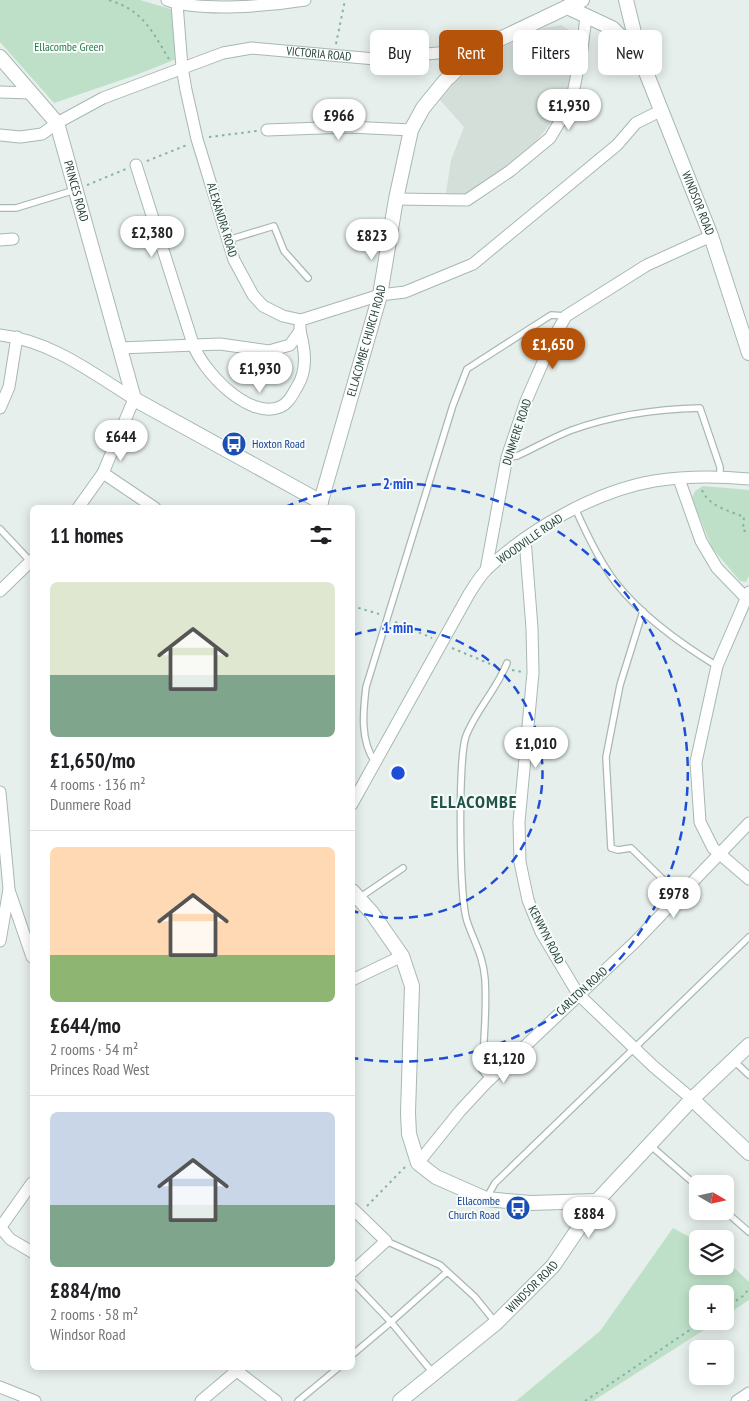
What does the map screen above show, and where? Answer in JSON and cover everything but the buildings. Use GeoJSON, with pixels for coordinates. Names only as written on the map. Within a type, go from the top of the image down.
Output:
{"type":"FeatureCollection","features":[{"type":"Feature","properties":{"kind":"street"},"geometry":{"type":"LineString","coordinates":[[172,2],[223,6],[279,4],[304,0]]}},
{"type":"Feature","properties":{"kind":"street","name":"VICTORIA ROAD"},"geometry":{"type":"LineString","coordinates":[[503,37],[582,0]]}},
{"type":"Feature","properties":{"kind":"street","name":"WINDSOR ROAD"},"geometry":{"type":"LineString","coordinates":[[626,0],[634,30]]}},
{"type":"Feature","properties":{"kind":"street","name":"ALEXANDRA ROAD"},"geometry":{"type":"LineString","coordinates":[[172,2],[179,68],[197,139],[237,266],[253,295],[263,306],[300,326]]}},
{"type":"Feature","properties":{"kind":"street","name":"WINDSOR ROAD"},"geometry":{"type":"LineString","coordinates":[[567,7],[614,30]]}},
{"type":"Feature","properties":{"kind":"street"},"geometry":{"type":"LineString","coordinates":[[396,198],[467,200],[510,171],[550,138],[571,103],[582,49],[586,17]]}},
{"type":"Feature","properties":{"kind":"street","name":"VICTORIA ROAD"},"geometry":{"type":"LineString","coordinates":[[0,135],[20,137],[42,134],[56,123],[103,98],[223,53],[252,48],[375,59],[439,52]]}},
{"type":"Feature","properties":{"kind":"street","name":"PRINCES ROAD"},"geometry":{"type":"LineString","coordinates":[[0,57],[56,123],[134,399]]}},
{"type":"Feature","properties":{"kind":"street","name":"ELLACOMBE CHURCH ROAD"},"geometry":{"type":"LineString","coordinates":[[320,505],[380,295],[396,198],[411,130],[423,108],[451,75]]}},
{"type":"Feature","properties":{"kind":"street","name":"WINDSOR ROAD"},"geometry":{"type":"LineString","coordinates":[[647,75],[711,236],[749,353]]}},
{"type":"Feature","properties":{"kind":"street"},"geometry":{"type":"LineString","coordinates":[[0,92],[32,93]]}},
{"type":"Feature","properties":{"kind":"street"},"geometry":{"type":"LineString","coordinates":[[120,348],[220,344],[269,351],[290,344],[300,326],[380,295],[405,292],[473,264],[617,145],[636,124],[660,111]]}},
{"type":"Feature","properties":{"kind":"street"},"geometry":{"type":"LineString","coordinates":[[267,130],[349,127],[411,130]]}},
{"type":"Feature","properties":{"kind":"street"},"geometry":{"type":"LineString","coordinates":[[136,165],[193,344],[204,367],[241,401],[252,406],[279,408],[289,401],[303,377],[305,360],[300,326]]}},
{"type":"Feature","properties":{"kind":"street","name":"DUNMERE ROAD"},"geometry":{"type":"LineString","coordinates":[[486,570],[507,457],[526,401],[553,339],[566,316],[647,265],[711,236]]}},
{"type":"Feature","properties":{"kind":"street"},"geometry":{"type":"LineString","coordinates":[[0,240],[13,239]]}},
{"type":"Feature","properties":{"kind":"street"},"geometry":{"type":"LineString","coordinates":[[0,335],[16,337],[48,346],[134,399],[320,505]]}},
{"type":"Feature","properties":{"kind":"street"},"geometry":{"type":"LineString","coordinates":[[0,408],[16,337]]}},
{"type":"Feature","properties":{"kind":"street"},"geometry":{"type":"LineString","coordinates":[[80,505],[102,472],[134,399]]}},
{"type":"Feature","properties":{"kind":"street"},"geometry":{"type":"LineString","coordinates":[[102,472],[151,505]]}},
{"type":"Feature","properties":{"kind":"street","name":"WOODVILLE ROAD"},"geometry":{"type":"LineString","coordinates":[[355,799],[469,594],[486,570],[525,539],[576,508],[623,488],[679,478],[720,477],[749,480]]}},
{"type":"Feature","properties":{"kind":"street"},"geometry":{"type":"LineString","coordinates":[[679,478],[701,541],[717,568],[747,595],[717,666],[696,762],[700,822],[713,848],[749,880]]}},
{"type":"Feature","properties":{"kind":"street","name":"KENWYN ROAD"},"geometry":{"type":"LineString","coordinates":[[525,539],[532,628],[533,673],[519,822],[520,862],[528,900],[541,932],[578,994],[634,1048],[692,1099]]}},
{"type":"Feature","properties":{"kind":"street"},"geometry":{"type":"LineString","coordinates":[[0,591],[30,563]]}},
{"type":"Feature","properties":{"kind":"street"},"geometry":{"type":"LineString","coordinates":[[0,792],[9,889],[30,951]]}},
{"type":"Feature","properties":{"kind":"street","name":"CARLTON ROAD"},"geometry":{"type":"LineString","coordinates":[[417,1159],[490,1080],[578,994],[635,942],[749,823]]}},
{"type":"Feature","properties":{"kind":"street"},"geometry":{"type":"LineString","coordinates":[[0,941],[9,889]]}},
{"type":"Feature","properties":{"kind":"street"},"geometry":{"type":"LineString","coordinates":[[356,894],[372,912],[402,956],[412,986],[408,1112],[409,1134],[417,1159],[436,1177],[486,1199],[539,1203],[597,1201]]}},
{"type":"Feature","properties":{"kind":"street"},"geometry":{"type":"LineString","coordinates":[[355,979],[402,956]]}},
{"type":"Feature","properties":{"kind":"street","name":"WINDSOR ROAD"},"geometry":{"type":"LineString","coordinates":[[400,1401],[496,1323],[553,1266],[597,1201],[692,1099],[749,1045]]}},
{"type":"Feature","properties":{"kind":"street"},"geometry":{"type":"LineString","coordinates":[[692,1099],[749,1153]]}},
{"type":"Feature","properties":{"kind":"street"},"geometry":{"type":"LineString","coordinates":[[30,1186],[0,1228],[10,1239],[30,1251]]}},
{"type":"Feature","properties":{"kind":"street"},"geometry":{"type":"LineString","coordinates":[[355,1269],[386,1241],[356,1211]]}},
{"type":"Feature","properties":{"kind":"street"},"geometry":{"type":"LineString","coordinates":[[201,1401],[235,1370]]}},
{"type":"Feature","properties":{"kind":"street"},"geometry":{"type":"LineString","coordinates":[[237,1370],[276,1401]]}},
{"type":"Feature","properties":{"kind":"street"},"geometry":{"type":"LineString","coordinates":[[0,1387],[35,1401]]}},
{"type":"Feature","properties":{"kind":"street"},"geometry":{"type":"LineString","coordinates":[[738,1401],[749,1393]]}},
{"type":"Feature","properties":{"kind":"lane"},"geometry":{"type":"LineString","coordinates":[[0,208],[16,208],[76,190]]}},
{"type":"Feature","properties":{"kind":"lane"},"geometry":{"type":"LineString","coordinates":[[228,240],[274,226],[284,251],[308,278]]}},
{"type":"Feature","properties":{"kind":"lane"},"geometry":{"type":"LineString","coordinates":[[375,762],[368,752],[364,730],[366,687],[453,405],[467,369],[551,316],[566,316]]}},
{"type":"Feature","properties":{"kind":"lane"},"geometry":{"type":"LineString","coordinates":[[507,457],[517,456],[571,430],[608,419],[656,409],[700,408],[720,467],[720,477]]}},
{"type":"Feature","properties":{"kind":"lane"},"geometry":{"type":"LineString","coordinates":[[576,508],[614,581],[632,602],[717,666]]}},
{"type":"Feature","properties":{"kind":"lane"},"geometry":{"type":"LineString","coordinates":[[0,528],[30,559]]}},
{"type":"Feature","properties":{"kind":"lane"},"geometry":{"type":"LineString","coordinates":[[643,611],[620,685],[606,757],[611,848],[618,850],[631,848],[679,895]]}},
{"type":"Feature","properties":{"kind":"lane"},"geometry":{"type":"LineString","coordinates":[[490,1080],[482,1070],[486,1026],[485,978],[480,949],[466,920],[462,865],[462,770],[466,737],[507,663]]}},
{"type":"Feature","properties":{"kind":"lane"},"geometry":{"type":"LineString","coordinates":[[356,894],[403,868]]}},
{"type":"Feature","properties":{"kind":"lane"},"geometry":{"type":"LineString","coordinates":[[486,1199],[495,1183],[749,936]]}},
{"type":"Feature","properties":{"kind":"lane"},"geometry":{"type":"LineString","coordinates":[[733,1060],[749,1076]]}},
{"type":"Feature","properties":{"kind":"lane"},"geometry":{"type":"LineString","coordinates":[[649,1144],[689,1179]]}},
{"type":"Feature","properties":{"kind":"lane"},"geometry":{"type":"LineString","coordinates":[[734,1219],[749,1232]]}},
{"type":"Feature","properties":{"kind":"lane"},"geometry":{"type":"LineString","coordinates":[[386,1241],[440,1265],[475,1297],[496,1323]]}},
{"type":"Feature","properties":{"kind":"lane"},"geometry":{"type":"LineString","coordinates":[[355,1353],[447,1272]]}},
{"type":"Feature","properties":{"kind":"lane"},"geometry":{"type":"LineString","coordinates":[[355,1284],[392,1322],[434,1373]]}},
{"type":"Feature","properties":{"kind":"lane"},"geometry":{"type":"LineString","coordinates":[[298,1401],[336,1370]]}},
{"type":"Feature","properties":{"kind":"path"},"geometry":{"type":"LineString","coordinates":[[109,0],[131,8],[140,15],[179,68]]}},
{"type":"Feature","properties":{"kind":"path"},"geometry":{"type":"LineString","coordinates":[[334,55],[345,0]]}},
{"type":"Feature","properties":{"kind":"path"},"geometry":{"type":"LineString","coordinates":[[197,139],[267,130]]}},
{"type":"Feature","properties":{"kind":"path"},"geometry":{"type":"LineString","coordinates":[[698,478],[704,496],[713,504],[744,517],[743,530],[749,533]]}},
{"type":"Feature","properties":{"kind":"path"},"geometry":{"type":"LineString","coordinates":[[355,607],[388,618],[442,642],[464,655],[504,670],[533,673]]}},
{"type":"Feature","properties":{"kind":"path"},"geometry":{"type":"LineString","coordinates":[[356,1211],[417,1159]]}},
{"type":"Feature","properties":{"kind":"path"},"geometry":{"type":"LineString","coordinates":[[734,1302],[749,1289]]}},
{"type":"Feature","properties":{"kind":"path"},"geometry":{"type":"LineString","coordinates":[[585,1401],[690,1330]]}},
{"type":"Feature","properties":{"kind":"shaded area"},"geometry":{"type":"Polygon","coordinates":[[[561,25],[570,30],[537,30],[561,25]]]}},
{"type":"Feature","properties":{"kind":"shaded area"},"geometry":{"type":"Polygon","coordinates":[[[513,42],[513,75],[571,75],[561,108],[530,149],[464,195],[446,193],[451,160],[464,127],[440,100],[454,83],[465,75],[503,75],[503,47],[513,42]]]}},
{"type":"Feature","properties":{"kind":"green space","name":"Ellacombe Green"},"geometry":{"type":"Polygon","coordinates":[[[0,0],[140,0],[174,10],[179,58],[54,103],[0,42],[0,0]]]}},
{"type":"Feature","properties":{"kind":"green space"},"geometry":{"type":"Polygon","coordinates":[[[703,486],[749,490],[749,576],[746,582],[740,581],[712,548],[692,498],[695,491],[703,486]]]}},
{"type":"Feature","properties":{"kind":"green space"},"geometry":{"type":"Polygon","coordinates":[[[673,1228],[689,1237],[689,1275],[734,1275],[734,1268],[749,1282],[749,1300],[734,1310],[734,1285],[689,1285],[689,1330],[704,1330],[593,1401],[516,1401],[600,1331],[673,1228]]]}},
{"type":"Feature","properties":{"kind":"place","name":"Hoxton Road"},"geometry":{"type":"Point","coordinates":[234,444]}},
{"type":"Feature","properties":{"kind":"place","name":"Ellacombe Church Road"},"geometry":{"type":"Point","coordinates":[518,1208]}},
{"type":"Feature","properties":{"kind":"district","name":"ELLACOMBE"},"geometry":{"type":"Point","coordinates":[474,802]}}]}
